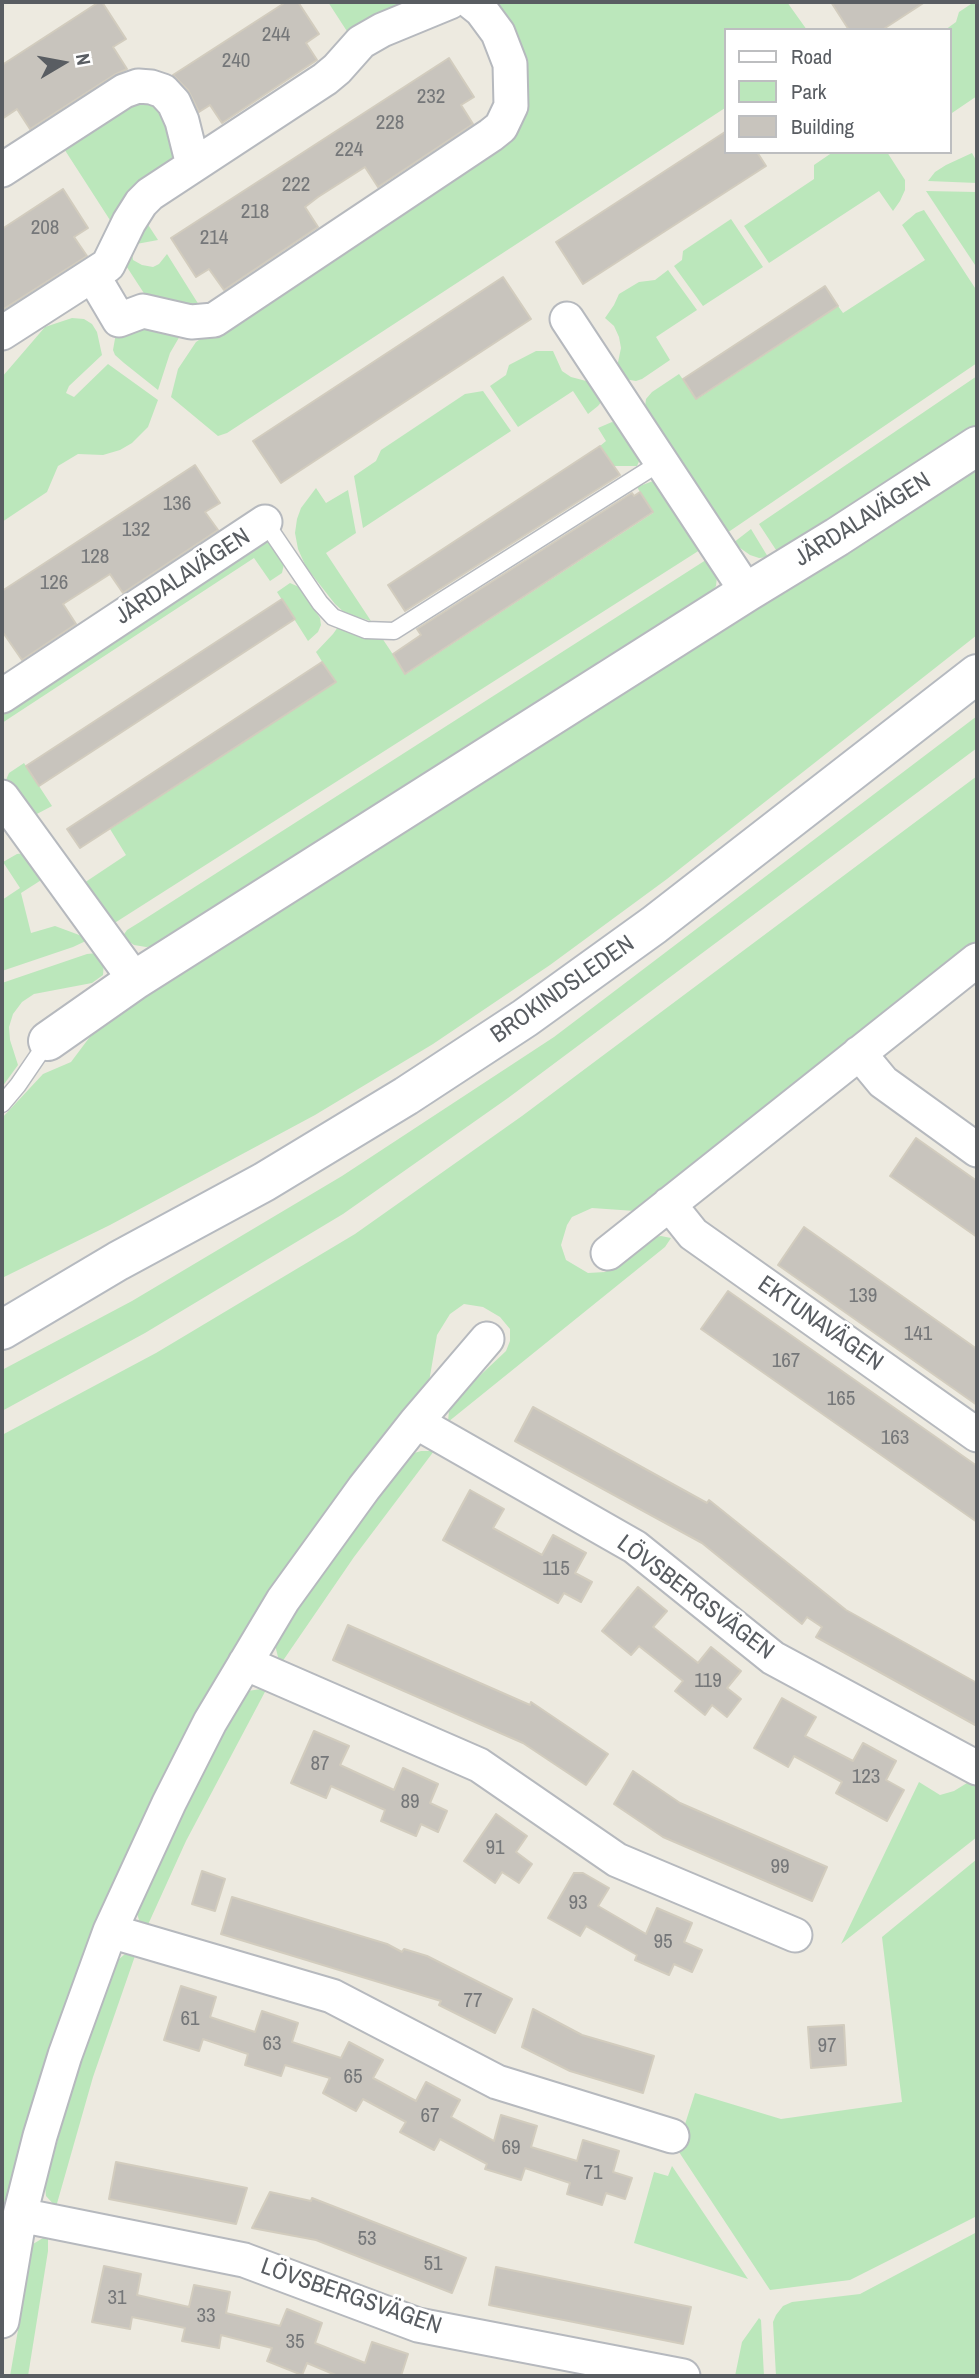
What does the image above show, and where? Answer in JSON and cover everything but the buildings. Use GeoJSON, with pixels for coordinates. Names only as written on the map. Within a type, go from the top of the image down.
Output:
{"type":"FeatureCollection","features":[{"type":"Feature","properties":{"kind":"main road","name":"JÄRDALAVÄGEN"},"geometry":{"type":"LineString","coordinates":[[48,1041],[135,980],[977,446]]}},
{"type":"Feature","properties":{"kind":"main road","name":"BROKINDSLEDEN"},"geometry":{"type":"LineString","coordinates":[[2,1330],[118,1261],[288,1168],[406,1096],[525,1018],[665,917],[977,674]]}},
{"type":"Feature","properties":{"kind":"main road","name":"BROKINDSLEDEN"},"geometry":{"type":"LineString","coordinates":[[2,1309],[118,1261]]}},
{"type":"Feature","properties":{"kind":"street"},"geometry":{"type":"LineString","coordinates":[[2,333],[108,265],[141,203],[150,194],[325,79],[361,42],[382,30],[450,2]]}},
{"type":"Feature","properties":{"kind":"street"},"geometry":{"type":"LineString","coordinates":[[93,276],[119,320],[143,311],[191,323],[214,320],[491,135],[501,127],[511,106],[510,64],[498,33],[481,10],[471,2]]}},
{"type":"Feature","properties":{"kind":"street"},"geometry":{"type":"LineString","coordinates":[[2,170],[124,92],[138,86],[163,91],[174,103],[182,121],[193,165]]}},
{"type":"Feature","properties":{"kind":"street"},"geometry":{"type":"LineString","coordinates":[[2,360],[38,309]]}},
{"type":"Feature","properties":{"kind":"street"},"geometry":{"type":"LineString","coordinates":[[568,319],[747,592]]}},
{"type":"Feature","properties":{"kind":"street","name":"JÄRDALAVÄGEN"},"geometry":{"type":"LineString","coordinates":[[2,696],[265,522]]}},
{"type":"Feature","properties":{"kind":"street"},"geometry":{"type":"LineString","coordinates":[[2,797],[135,980]]}},
{"type":"Feature","properties":{"kind":"street"},"geometry":{"type":"LineString","coordinates":[[608,1253],[977,960]]}},
{"type":"Feature","properties":{"kind":"street"},"geometry":{"type":"LineString","coordinates":[[859,1052],[883,1082],[977,1150]]}},
{"type":"Feature","properties":{"kind":"street","name":"EKTUNAVÄGEN"},"geometry":{"type":"LineString","coordinates":[[669,1205],[693,1234],[977,1435]]}},
{"type":"Feature","properties":{"kind":"street"},"geometry":{"type":"LineString","coordinates":[[2,2321],[20,2215],[40,2136],[65,2055],[110,1931],[169,1803],[210,1722],[283,1600],[416,1422],[487,1339]]}},
{"type":"Feature","properties":{"kind":"street","name":"LÖVSBERGSVÄGEN"},"geometry":{"type":"LineString","coordinates":[[416,1422],[635,1547],[773,1658],[977,1768]]}},
{"type":"Feature","properties":{"kind":"street"},"geometry":{"type":"LineString","coordinates":[[245,1663],[479,1765],[617,1860],[795,1934]]}},
{"type":"Feature","properties":{"kind":"street"},"geometry":{"type":"LineString","coordinates":[[110,1931],[332,1996],[497,2082],[672,2136]]}},
{"type":"Feature","properties":{"kind":"street","name":"LÖVSBERGSVÄGEN"},"geometry":{"type":"LineString","coordinates":[[20,2215],[244,2260],[418,2325],[683,2376]]}},
{"type":"Feature","properties":{"kind":"lane","name":"JÄRDALAVÄGEN"},"geometry":{"type":"LineString","coordinates":[[265,522],[320,603],[333,617],[366,630],[394,631],[661,462]]}},
{"type":"Feature","properties":{"kind":"lane"},"geometry":{"type":"LineString","coordinates":[[2,1104],[48,1041]]}},
{"type":"Feature","properties":{"kind":"green space"},"geometry":{"type":"Polygon","coordinates":[[[328,2],[429,2],[352,39],[328,2]]]}},
{"type":"Feature","properties":{"kind":"green space"},"geometry":{"type":"Polygon","coordinates":[[[494,2],[787,2],[806,28],[724,28],[724,109],[227,433],[218,436],[171,397],[178,369],[196,342],[498,137],[494,2]]]}},
{"type":"Feature","properties":{"kind":"green space"},"geometry":{"type":"Polygon","coordinates":[[[977,2],[977,96],[951,114],[951,28],[948,28],[956,22],[959,12],[977,2]]]}},
{"type":"Feature","properties":{"kind":"green space"},"geometry":{"type":"Polygon","coordinates":[[[133,93],[157,97],[182,157],[117,231],[59,141],[133,93]]]}},
{"type":"Feature","properties":{"kind":"green space"},"geometry":{"type":"Polygon","coordinates":[[[972,153],[977,162],[977,183],[928,181],[946,165],[972,153]]]}},
{"type":"Feature","properties":{"kind":"green space"},"geometry":{"type":"Polygon","coordinates":[[[830,154],[888,154],[905,180],[905,190],[893,211],[879,191],[769,263],[744,226],[814,179],[814,165],[830,154]]]}},
{"type":"Feature","properties":{"kind":"green space"},"geometry":{"type":"Polygon","coordinates":[[[926,191],[977,192],[977,268],[926,191]]]}},
{"type":"Feature","properties":{"kind":"green space"},"geometry":{"type":"Polygon","coordinates":[[[924,210],[977,291],[977,363],[724,535],[645,407],[646,399],[679,374],[697,399],[838,306],[843,313],[925,260],[902,225],[924,210]]]}},
{"type":"Feature","properties":{"kind":"green space"},"geometry":{"type":"Polygon","coordinates":[[[143,217],[158,240],[131,245],[133,260],[153,267],[167,254],[204,313],[151,304],[121,258],[143,217]]]}},
{"type":"Feature","properties":{"kind":"green space"},"geometry":{"type":"Polygon","coordinates":[[[731,219],[763,267],[703,306],[674,266],[682,260],[683,251],[731,219]]]}},
{"type":"Feature","properties":{"kind":"green space"},"geometry":{"type":"Polygon","coordinates":[[[668,270],[697,310],[656,337],[670,360],[642,379],[624,379],[617,367],[621,348],[619,337],[614,326],[605,318],[619,294],[639,282],[655,280],[668,270]]]}},
{"type":"Feature","properties":{"kind":"green space"},"geometry":{"type":"Polygon","coordinates":[[[72,318],[84,319],[92,324],[97,332],[102,355],[69,386],[66,393],[74,397],[108,364],[158,400],[148,427],[132,443],[103,455],[78,454],[58,466],[47,492],[2,522],[2,377],[45,327],[72,318]]]}},
{"type":"Feature","properties":{"kind":"green space"},"geometry":{"type":"Polygon","coordinates":[[[138,320],[184,329],[170,353],[158,390],[115,355],[113,350],[116,333],[138,320]]]}},
{"type":"Feature","properties":{"kind":"green space"},"geometry":{"type":"Polygon","coordinates":[[[536,351],[553,351],[562,371],[571,377],[590,382],[602,401],[598,406],[588,414],[573,391],[518,427],[490,386],[506,375],[509,365],[536,351]]]}},
{"type":"Feature","properties":{"kind":"green space"},"geometry":{"type":"Polygon","coordinates":[[[977,376],[977,428],[778,553],[759,524],[977,376]]]}},
{"type":"Feature","properties":{"kind":"green space"},"geometry":{"type":"Polygon","coordinates":[[[483,391],[511,431],[363,528],[354,476],[376,461],[381,450],[465,394],[483,391]]]}},
{"type":"Feature","properties":{"kind":"green space"},"geometry":{"type":"Polygon","coordinates":[[[612,422],[622,425],[641,457],[637,466],[614,466],[600,446],[606,441],[598,428],[612,422]]]}},
{"type":"Feature","properties":{"kind":"green space"},"geometry":{"type":"Polygon","coordinates":[[[977,467],[977,635],[667,879],[550,965],[433,1044],[315,1115],[110,1225],[2,1278],[2,1118],[43,1074],[71,1062],[95,1030],[109,1017],[977,467]]]}},
{"type":"Feature","properties":{"kind":"green space"},"geometry":{"type":"Polygon","coordinates":[[[653,481],[660,483],[703,548],[113,924],[84,883],[126,855],[110,829],[335,682],[316,652],[338,627],[380,635],[406,674],[653,513],[637,487],[653,481]]]}},
{"type":"Feature","properties":{"kind":"green space"},"geometry":{"type":"Polygon","coordinates":[[[316,488],[326,503],[348,490],[356,533],[326,553],[371,621],[346,614],[335,604],[306,567],[298,549],[295,533],[297,519],[301,508],[316,488]]]}},
{"type":"Feature","properties":{"kind":"green space"},"geometry":{"type":"Polygon","coordinates":[[[751,529],[768,557],[750,555],[733,543],[751,529]]]}},
{"type":"Feature","properties":{"kind":"green space"},"geometry":{"type":"Polygon","coordinates":[[[268,540],[284,564],[282,573],[270,581],[254,558],[2,723],[2,705],[268,540]]]}},
{"type":"Feature","properties":{"kind":"green space"},"geometry":{"type":"Polygon","coordinates":[[[709,558],[717,576],[716,586],[709,595],[599,661],[581,677],[158,946],[134,945],[122,937],[127,930],[709,558]]]}},
{"type":"Feature","properties":{"kind":"green space"},"geometry":{"type":"Polygon","coordinates":[[[290,583],[299,587],[320,618],[318,632],[308,641],[277,592],[290,583]]]}},
{"type":"Feature","properties":{"kind":"green space"},"geometry":{"type":"Polygon","coordinates":[[[977,716],[977,748],[508,1098],[343,1214],[145,1333],[2,1411],[2,1370],[132,1301],[342,1176],[554,1037],[977,716]]]}},
{"type":"Feature","properties":{"kind":"green space"},"geometry":{"type":"Polygon","coordinates":[[[24,763],[52,806],[35,815],[9,789],[6,780],[9,773],[24,763]]]}},
{"type":"Feature","properties":{"kind":"green space"},"geometry":{"type":"Polygon","coordinates":[[[977,776],[977,944],[635,1211],[592,1208],[572,1217],[561,1245],[566,1260],[588,1273],[605,1272],[612,1268],[648,1238],[671,1238],[665,1247],[448,1422],[449,1410],[454,1400],[506,1351],[510,1341],[510,1329],[500,1317],[483,1307],[464,1304],[450,1314],[437,1335],[429,1382],[351,1480],[249,1623],[174,1756],[110,1891],[61,2018],[11,2191],[2,2234],[2,1435],[156,1353],[355,1234],[522,1116],[977,776]]]}},
{"type":"Feature","properties":{"kind":"green space"},"geometry":{"type":"Polygon","coordinates":[[[24,853],[46,877],[21,893],[31,933],[55,926],[90,939],[2,971],[2,900],[20,888],[3,862],[24,853]]]}},
{"type":"Feature","properties":{"kind":"green space"},"geometry":{"type":"Polygon","coordinates":[[[97,953],[104,961],[103,975],[92,983],[34,994],[22,1002],[13,1014],[9,1027],[10,1040],[18,1065],[2,1087],[2,983],[97,953]]]}},
{"type":"Feature","properties":{"kind":"green space"},"geometry":{"type":"Polygon","coordinates":[[[434,1451],[354,1557],[280,1665],[275,1645],[281,1630],[401,1466],[411,1454],[434,1451]]]}},
{"type":"Feature","properties":{"kind":"green space"},"geometry":{"type":"Polygon","coordinates":[[[267,1688],[186,1841],[146,1929],[140,1924],[136,1909],[157,1861],[240,1697],[248,1691],[267,1688]]]}},
{"type":"Feature","properties":{"kind":"green space"},"geometry":{"type":"Polygon","coordinates":[[[977,1781],[977,1837],[841,1944],[919,1782],[940,1795],[977,1781]]]}},
{"type":"Feature","properties":{"kind":"green space"},"geometry":{"type":"Polygon","coordinates":[[[977,1859],[977,2216],[850,2280],[770,2290],[677,2149],[695,2093],[781,2119],[902,2102],[882,1937],[977,1859]]]}},
{"type":"Feature","properties":{"kind":"green space"},"geometry":{"type":"Polygon","coordinates":[[[136,1953],[93,2077],[56,2207],[46,2196],[45,2186],[80,2060],[112,1965],[125,1954],[136,1953]]]}},
{"type":"Feature","properties":{"kind":"green space"},"geometry":{"type":"Polygon","coordinates":[[[672,2166],[748,2279],[634,2243],[654,2172],[668,2176],[672,2166]]]}},
{"type":"Feature","properties":{"kind":"green space"},"geometry":{"type":"Polygon","coordinates":[[[977,2232],[977,2376],[776,2376],[773,2322],[783,2306],[792,2302],[860,2294],[977,2232]]]}},
{"type":"Feature","properties":{"kind":"green space"},"geometry":{"type":"Polygon","coordinates":[[[48,2235],[48,2251],[28,2376],[10,2376],[33,2244],[48,2235]]]}},
{"type":"Feature","properties":{"kind":"green space"},"geometry":{"type":"Polygon","coordinates":[[[759,2318],[764,2376],[735,2376],[742,2342],[759,2318]]]}}]}
